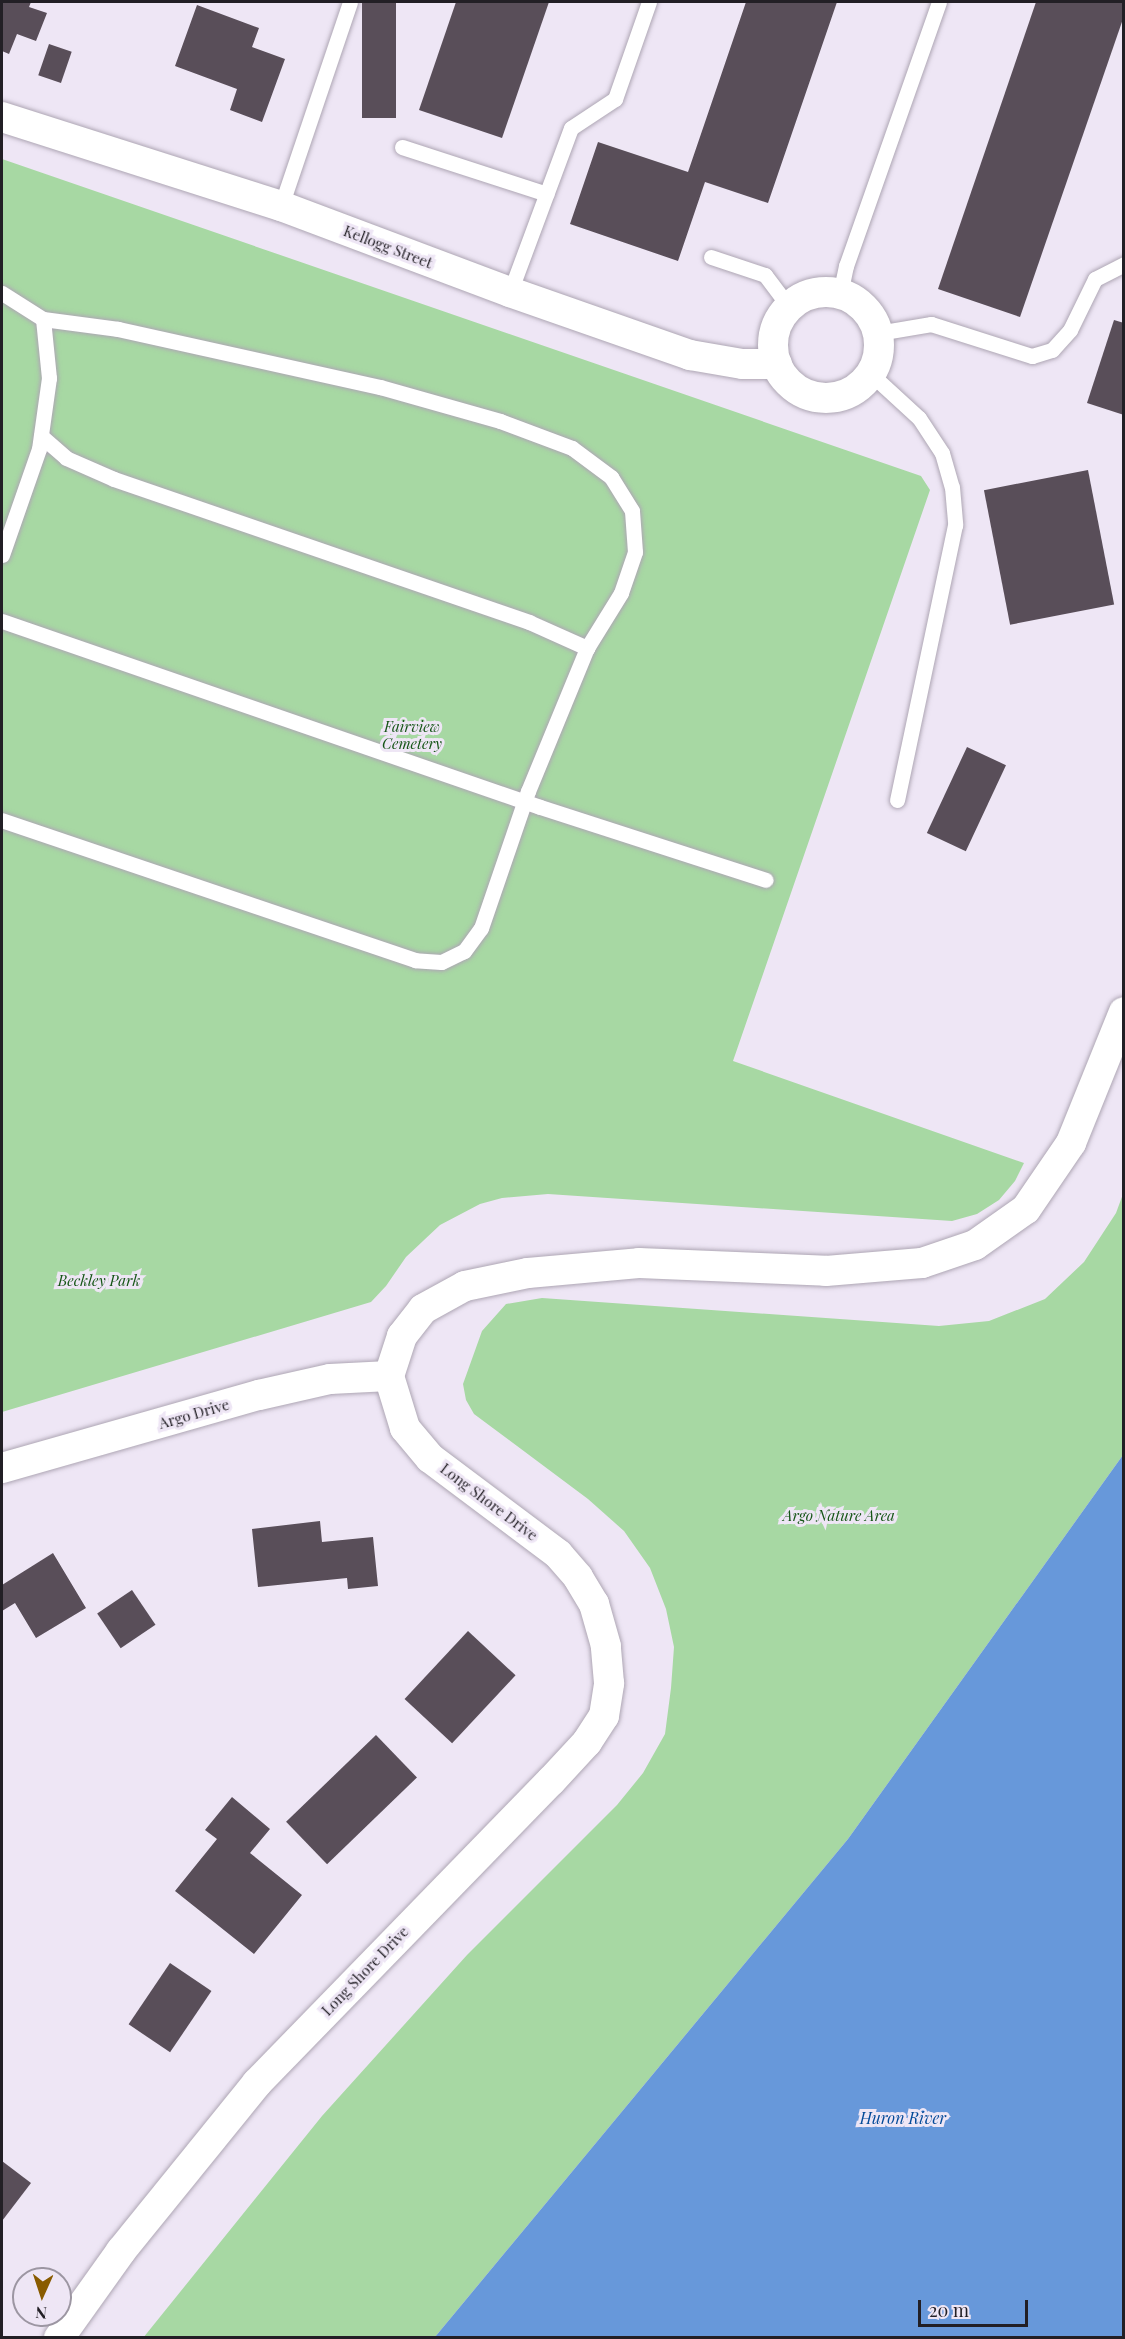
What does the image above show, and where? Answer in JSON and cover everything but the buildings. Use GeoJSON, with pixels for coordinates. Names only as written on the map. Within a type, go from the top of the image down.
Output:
{"type":"FeatureCollection","features":[{"type":"Feature","properties":{"kind":"street","name":"Kellogg Street"},"geometry":{"type":"LineString","coordinates":[[2,117],[281,206],[510,292],[690,355],[731,363],[777,364]]}},
{"type":"Feature","properties":{"kind":"street"},"geometry":{"type":"LineString","coordinates":[[817,292],[840,294],[852,298],[866,309],[878,333],[879,358],[872,374],[859,387],[844,396],[827,398],[809,396],[794,388],[782,375],[777,364],[773,341],[777,324],[789,307],[801,298],[817,292]]}},
{"type":"Feature","properties":{"kind":"street"},"geometry":{"type":"LineString","coordinates":[[389,1376],[402,1336],[423,1309],[465,1286],[528,1273],[639,1263],[826,1270],[922,1263],[975,1245],[1026,1209],[1071,1143],[1124,1012]]}},
{"type":"Feature","properties":{"kind":"street","name":"Argo Drive"},"geometry":{"type":"LineString","coordinates":[[2,1468],[269,1393],[330,1379],[389,1376]]}},
{"type":"Feature","properties":{"kind":"street","name":"Long Shore Drive"},"geometry":{"type":"LineString","coordinates":[[59,2337],[121,2251],[257,2083],[587,1742],[604,1716],[609,1683],[606,1646],[594,1604],[578,1577],[558,1554],[430,1458],[405,1428],[389,1376]]}},
{"type":"Feature","properties":{"kind":"lane"},"geometry":{"type":"LineString","coordinates":[[281,206],[350,2]]}},
{"type":"Feature","properties":{"kind":"lane"},"geometry":{"type":"LineString","coordinates":[[510,292],[571,128],[615,99],[649,2]]}},
{"type":"Feature","properties":{"kind":"lane"},"geometry":{"type":"LineString","coordinates":[[840,294],[846,266],[939,2]]}},
{"type":"Feature","properties":{"kind":"lane"},"geometry":{"type":"LineString","coordinates":[[402,147],[547,194]]}},
{"type":"Feature","properties":{"kind":"lane"},"geometry":{"type":"LineString","coordinates":[[711,256],[765,275],[789,307]]}},
{"type":"Feature","properties":{"kind":"lane"},"geometry":{"type":"LineString","coordinates":[[878,333],[931,324],[1032,356],[1052,350],[1070,330],[1095,279],[1124,264]]}},
{"type":"Feature","properties":{"kind":"lane"},"geometry":{"type":"LineString","coordinates":[[2,293],[43,319],[118,329],[380,387],[500,422],[572,448],[610,477],[632,511],[635,552],[621,593],[587,648],[525,802],[481,928],[464,951],[441,962],[415,960],[2,820]]}},
{"type":"Feature","properties":{"kind":"lane"},"geometry":{"type":"LineString","coordinates":[[2,555],[39,448],[49,378],[43,319]]}},
{"type":"Feature","properties":{"kind":"lane"},"geometry":{"type":"LineString","coordinates":[[872,374],[919,418],[942,453],[952,487],[955,525],[897,800]]}},
{"type":"Feature","properties":{"kind":"lane"},"geometry":{"type":"LineString","coordinates":[[41,436],[66,458],[114,479],[529,622],[587,648]]}},
{"type":"Feature","properties":{"kind":"lane"},"geometry":{"type":"LineString","coordinates":[[2,621],[525,802],[766,880]]}},
{"type":"Feature","properties":{"kind":"green space","name":"Fairview Cemetery"},"geometry":{"type":"Polygon","coordinates":[[[2,159],[921,476],[930,490],[733,1061],[1024,1163],[1015,1181],[999,1200],[977,1214],[952,1221],[548,1194],[502,1198],[480,1204],[440,1225],[406,1257],[386,1286],[371,1302],[2,1412],[2,159]]]}},
{"type":"Feature","properties":{"kind":"green space","name":"Argo Nature Area"},"geometry":{"type":"Polygon","coordinates":[[[1123,1194],[1123,1455],[848,1839],[435,2337],[143,2338],[322,2116],[467,1955],[617,1805],[643,1773],[665,1734],[674,1647],[666,1609],[650,1568],[624,1531],[588,1499],[474,1414],[466,1400],[463,1384],[482,1331],[506,1304],[542,1298],[939,1326],[989,1321],[1045,1299],[1084,1262],[1116,1213],[1123,1194]]]}},
{"type":"Feature","properties":{"kind":"water","name":"Huron River"},"geometry":{"type":"Polygon","coordinates":[[[1123,1455],[1123,2337],[435,2337],[848,1839],[1123,1455]]]}},
{"type":"Feature","properties":{"kind":"park label","name":"Beckley Park"},"geometry":{"type":"Point","coordinates":[99,1281]}}]}
